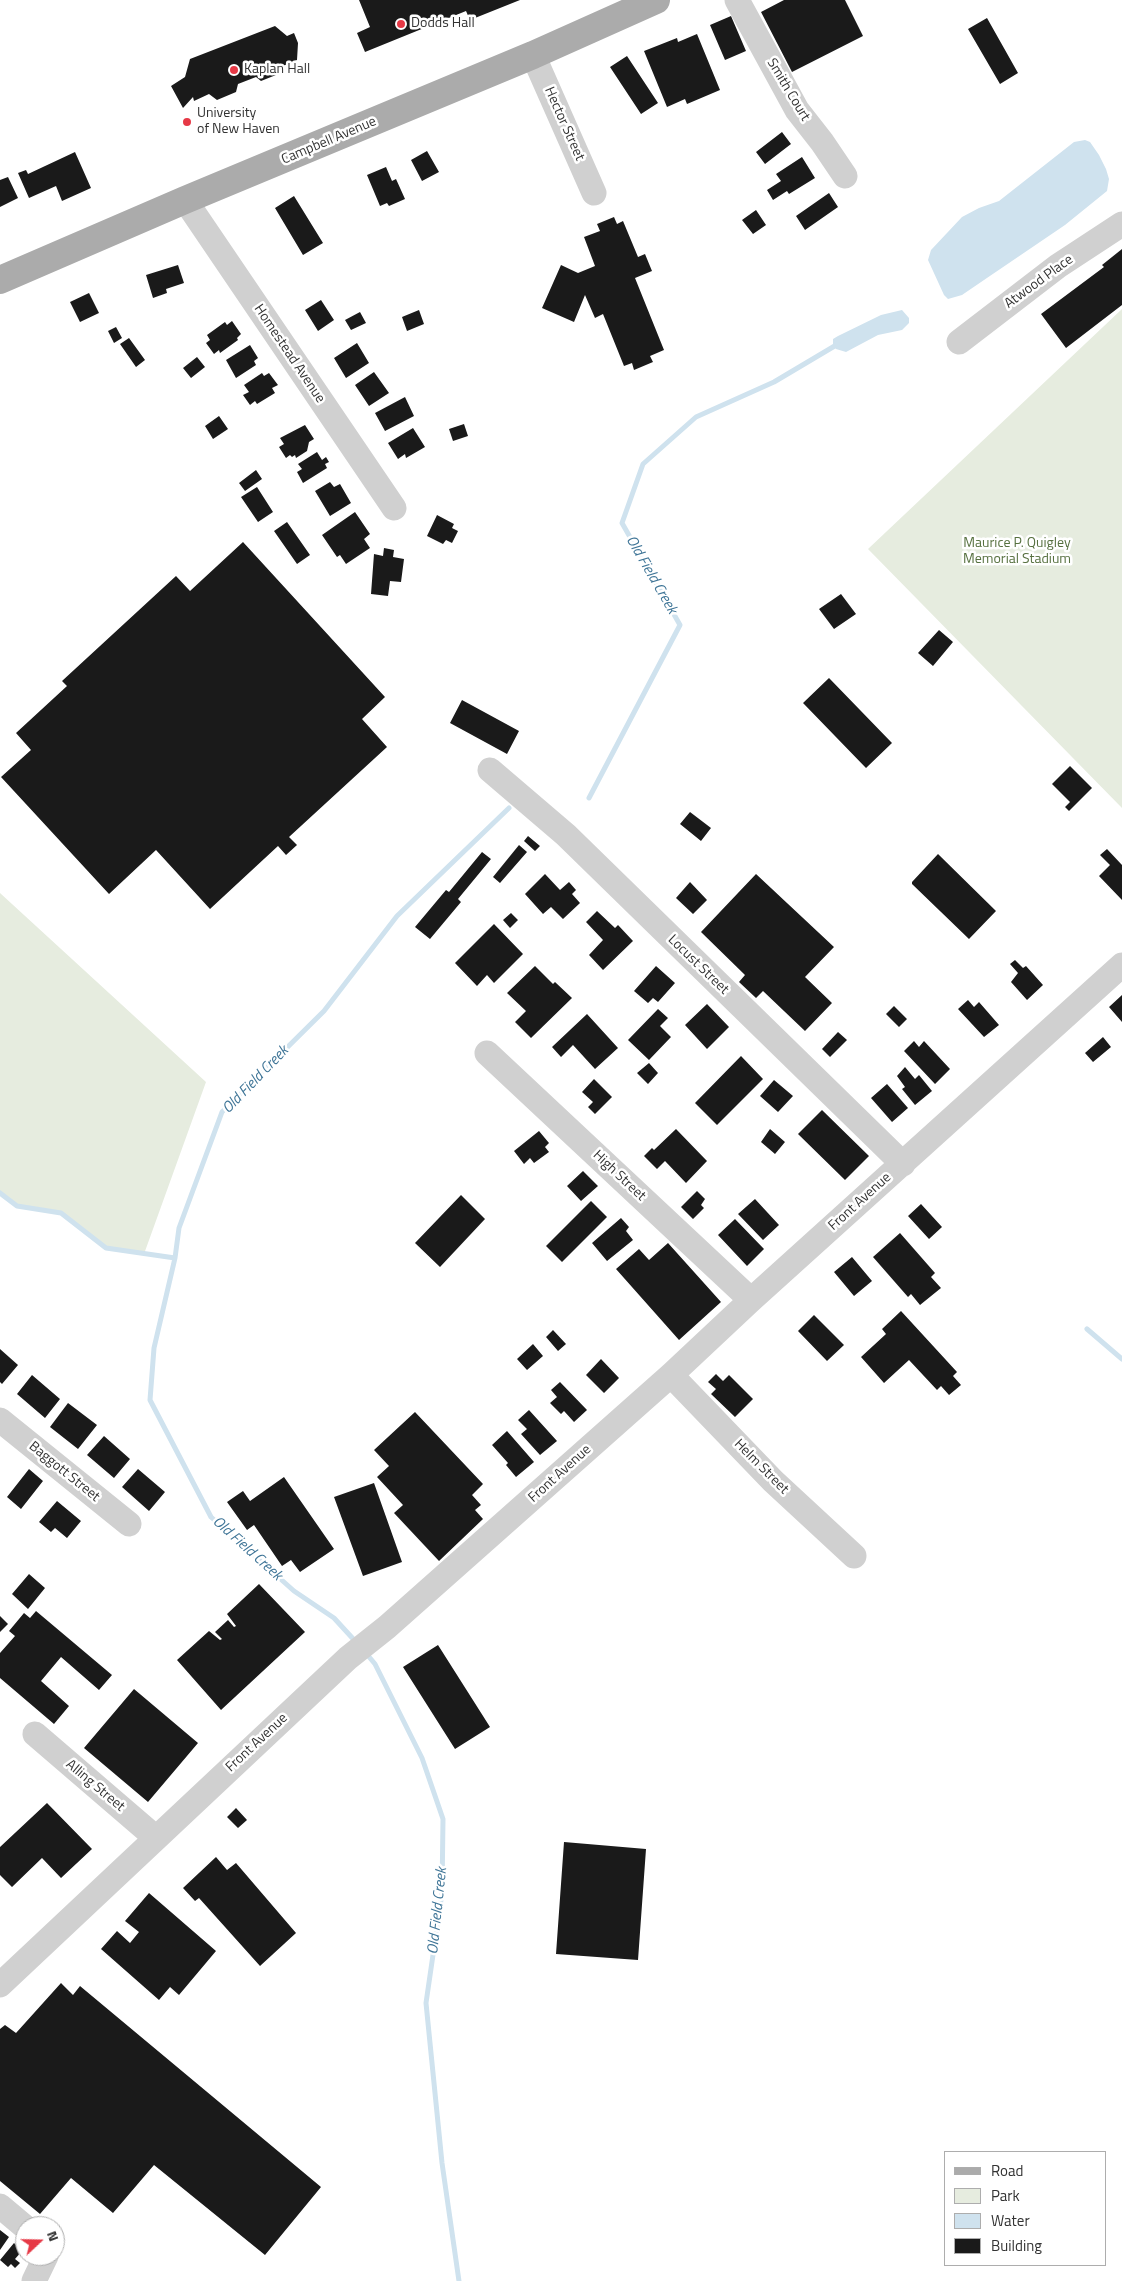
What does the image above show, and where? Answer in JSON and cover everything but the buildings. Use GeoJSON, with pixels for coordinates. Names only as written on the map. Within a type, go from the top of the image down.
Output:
{"type":"FeatureCollection","features":[{"type":"Feature","properties":{"kind":"main road","name":"Campbell Avenue"},"geometry":{"type":"LineString","coordinates":[[0,280],[185,200],[533,55],[656,0]]}},
{"type":"Feature","properties":{"kind":"street","name":"Smith Court"},"geometry":{"type":"LineString","coordinates":[[737,0],[797,110],[846,176]]}},
{"type":"Feature","properties":{"kind":"street","name":"Hector Street"},"geometry":{"type":"LineString","coordinates":[[533,55],[594,193]]}},
{"type":"Feature","properties":{"kind":"street","name":"Homestead Avenue"},"geometry":{"type":"LineString","coordinates":[[185,200],[394,508]]}},
{"type":"Feature","properties":{"kind":"street","name":"Atwood Place"},"geometry":{"type":"LineString","coordinates":[[959,342],[1058,266],[1122,224]]}},
{"type":"Feature","properties":{"kind":"street","name":"Locust Street"},"geometry":{"type":"LineString","coordinates":[[490,770],[566,835],[903,1164]]}},
{"type":"Feature","properties":{"kind":"street","name":"Front Avenue"},"geometry":{"type":"LineString","coordinates":[[0,1985],[348,1658],[370,1642],[671,1375],[751,1300],[1122,965]]}},
{"type":"Feature","properties":{"kind":"street","name":"High Street"},"geometry":{"type":"LineString","coordinates":[[486,1053],[751,1300]]}},
{"type":"Feature","properties":{"kind":"street","name":"Helm Street"},"geometry":{"type":"LineString","coordinates":[[671,1375],[773,1481],[854,1556]]}},
{"type":"Feature","properties":{"kind":"street","name":"Baggott Street"},"geometry":{"type":"LineString","coordinates":[[0,1420],[129,1524]]}},
{"type":"Feature","properties":{"kind":"street","name":"Alling Street"},"geometry":{"type":"LineString","coordinates":[[35,1734],[156,1838]]}},
{"type":"Feature","properties":{"kind":"street"},"geometry":{"type":"LineString","coordinates":[[0,2206],[15,2219]]}},
{"type":"Feature","properties":{"kind":"street"},"geometry":{"type":"LineString","coordinates":[[34,2281],[41,2266]]}},
{"type":"Feature","properties":{"kind":"green space","name":"Maurice P. Quigley Memorial Stadium"},"geometry":{"type":"Polygon","coordinates":[[[1122,309],[1122,808],[868,549],[1122,309]]]}},
{"type":"Feature","properties":{"kind":"green space"},"geometry":{"type":"Polygon","coordinates":[[[0,893],[206,1082],[144,1254],[106,1248],[61,1213],[17,1206],[0,1193],[0,893]]]}},
{"type":"Feature","properties":{"kind":"water"},"geometry":{"type":"Polygon","coordinates":[[[1085,140],[1090,142],[1106,169],[1109,179],[1107,191],[1065,225],[962,295],[948,299],[944,295],[928,260],[931,250],[962,217],[979,208],[999,201],[1074,142],[1085,140]]]}},
{"type":"Feature","properties":{"kind":"water"},"geometry":{"type":"Polygon","coordinates":[[[902,310],[909,318],[909,323],[902,330],[878,335],[846,352],[836,349],[833,345],[833,339],[838,336],[881,315],[902,310]]]}},
{"type":"Feature","properties":{"kind":"waterway","name":"Old Field Creek"},"geometry":{"type":"LineString","coordinates":[[589,798],[680,625],[622,523],[643,464],[696,417],[774,382],[838,344]]}},
{"type":"Feature","properties":{"kind":"waterway","name":"Old Field Creek"},"geometry":{"type":"LineString","coordinates":[[356,1642],[334,1618],[294,1591],[211,1517],[150,1400],[154,1348],[175,1258],[179,1228],[222,1112],[324,1011],[397,916],[509,808]]}},
{"type":"Feature","properties":{"kind":"waterway"},"geometry":{"type":"LineString","coordinates":[[0,1193],[17,1206],[61,1213],[106,1248],[175,1258]]}},
{"type":"Feature","properties":{"kind":"waterway"},"geometry":{"type":"LineString","coordinates":[[1087,1329],[1122,1359]]}},
{"type":"Feature","properties":{"kind":"waterway","name":"Old Field Creek"},"geometry":{"type":"LineString","coordinates":[[365,1652],[375,1664],[422,1758],[443,1819],[442,1893],[426,2003],[442,2163],[459,2281]]}},
{"type":"Feature","properties":{"kind":"place","name":"Dodds Hall"},"geometry":{"type":"Point","coordinates":[401,24]}},
{"type":"Feature","properties":{"kind":"place","name":"Kaplan Hall"},"geometry":{"type":"Point","coordinates":[234,70]}},
{"type":"Feature","properties":{"kind":"place","name":"University of New Haven"},"geometry":{"type":"Point","coordinates":[187,122]}}]}
